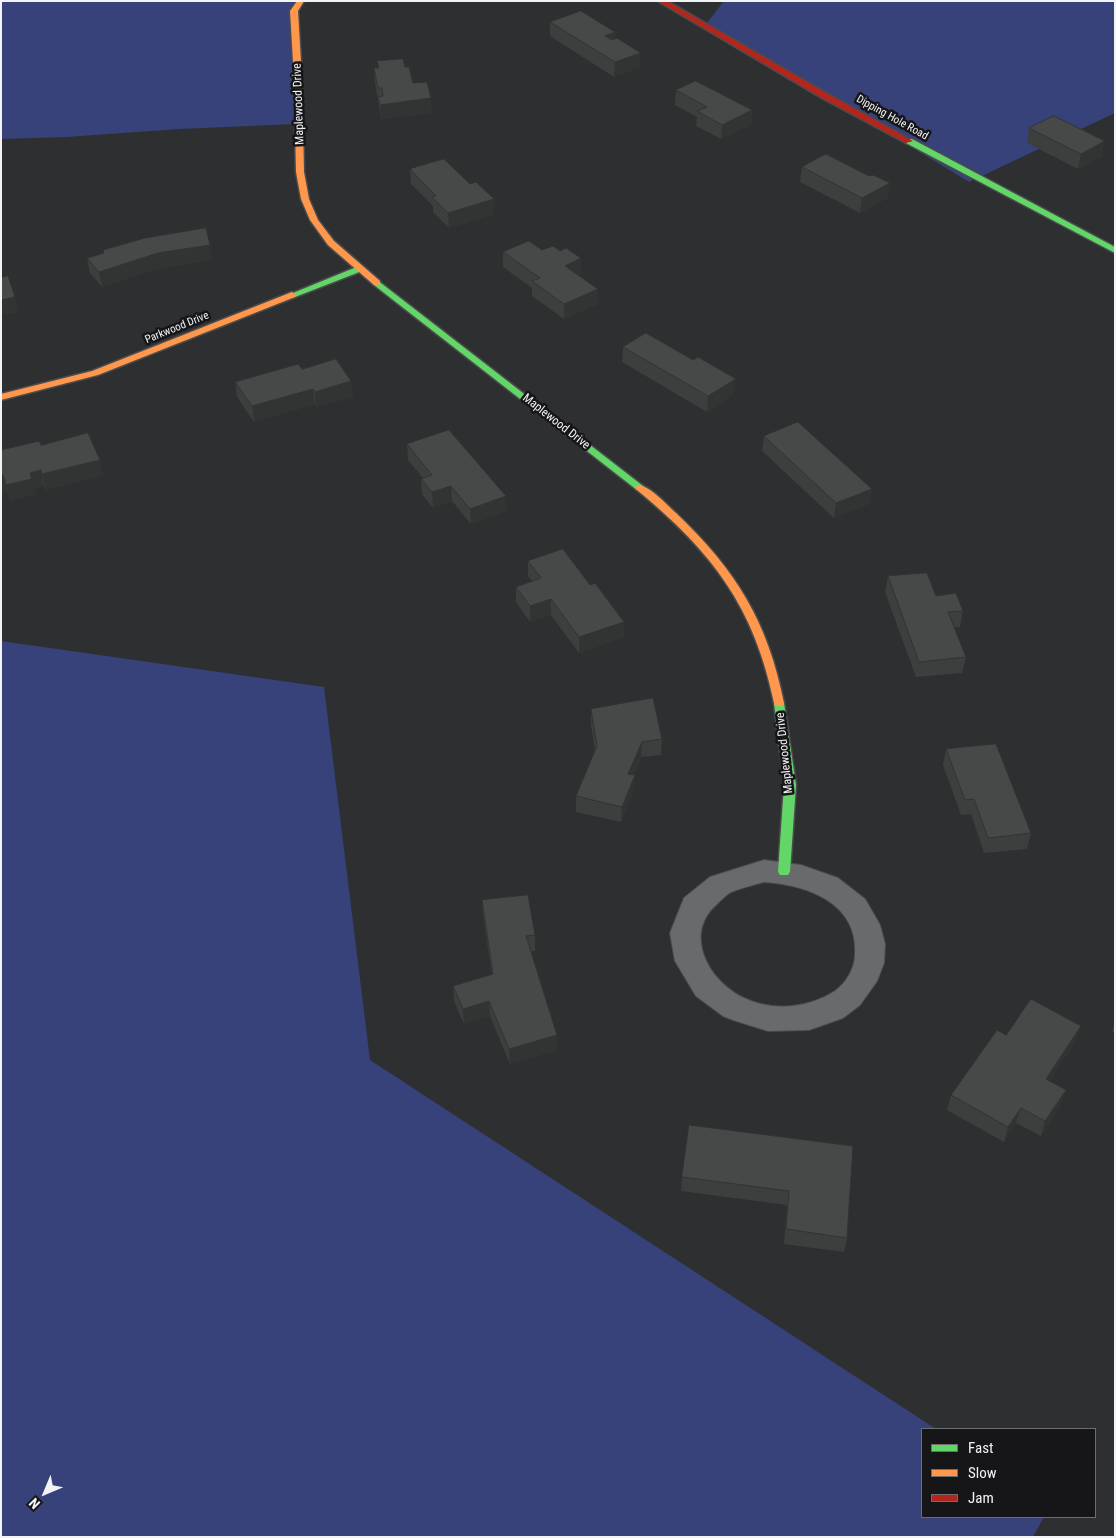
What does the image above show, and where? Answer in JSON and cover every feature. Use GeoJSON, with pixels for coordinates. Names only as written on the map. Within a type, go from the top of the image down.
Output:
{"type":"FeatureCollection","features":[{"type":"Feature","properties":{"kind":"street","name":"Maplewood Drive"},"geometry":{"type":"LineString","coordinates":[[301,1],[294,11],[301,183],[309,211],[322,234],[343,256],[359,269],[639,486],[684,526],[719,563],[749,608],[767,649],[778,694],[790,785],[784,872]]}},
{"type":"Feature","properties":{"kind":"street","name":"Dipping Hole Road"},"geometry":{"type":"LineString","coordinates":[[661,1],[824,96],[1115,251]]}},
{"type":"Feature","properties":{"kind":"street","name":"Parkwood Drive"},"geometry":{"type":"LineString","coordinates":[[1,397],[95,373],[359,269]]}},
{"type":"Feature","properties":{"kind":"street"},"geometry":{"type":"LineString","coordinates":[[764,871],[784,872],[820,882],[836,891],[861,916],[868,931],[871,946],[868,969],[857,990],[844,1002],[810,1016],[790,1019],[769,1018],[748,1013],[712,993],[699,979],[690,964],[685,947],[685,931],[690,916],[698,902],[710,890],[726,880],[744,874],[764,871]]}},
{"type":"Feature","properties":{"kind":"shaded area"},"geometry":{"type":"Polygon","coordinates":[[[1,1],[297,1],[295,124],[1,139],[1,1]]]}},
{"type":"Feature","properties":{"kind":"shaded area"},"geometry":{"type":"Polygon","coordinates":[[[724,1],[1115,1],[1115,113],[969,182],[707,23],[724,1]]]}},
{"type":"Feature","properties":{"kind":"shaded area"},"geometry":{"type":"Polygon","coordinates":[[[1,641],[324,687],[370,1060],[934,1428],[921,1428],[921,1518],[1043,1518],[1033,1537],[1,1537],[1,641]]]}},
{"type":"Feature","properties":{"kind":"building"},"geometry":{"type":"Polygon","coordinates":[[[581,11],[615,32],[605,36],[612,40],[617,38],[641,53],[615,62],[550,22],[581,11]]]}},
{"type":"Feature","properties":{"kind":"building"},"geometry":{"type":"Polygon","coordinates":[[[403,59],[405,67],[409,67],[413,83],[427,82],[431,98],[380,105],[378,97],[383,96],[382,88],[378,88],[374,68],[379,68],[377,61],[403,59]]]}},
{"type":"Feature","properties":{"kind":"building"},"geometry":{"type":"Polygon","coordinates":[[[696,81],[752,110],[722,125],[697,111],[707,107],[676,90],[696,81]]]}},
{"type":"Feature","properties":{"kind":"building"},"geometry":{"type":"Polygon","coordinates":[[[1054,116],[1105,141],[1081,154],[1029,128],[1054,116]]]}},
{"type":"Feature","properties":{"kind":"building"},"geometry":{"type":"Polygon","coordinates":[[[826,154],[869,176],[873,175],[890,183],[862,198],[802,167],[826,154]]]}},
{"type":"Feature","properties":{"kind":"building"},"geometry":{"type":"Polygon","coordinates":[[[444,159],[470,184],[476,182],[494,199],[448,213],[432,197],[436,196],[410,169],[444,159]]]}},
{"type":"Feature","properties":{"kind":"building"},"geometry":{"type":"Polygon","coordinates":[[[206,228],[210,245],[158,253],[99,272],[87,258],[104,253],[103,250],[145,238],[206,228]]]}},
{"type":"Feature","properties":{"kind":"building"},"geometry":{"type":"Polygon","coordinates":[[[529,241],[542,250],[553,246],[560,251],[566,248],[581,258],[565,266],[598,289],[564,304],[532,281],[540,278],[503,252],[529,241]]]}},
{"type":"Feature","properties":{"kind":"building"},"geometry":{"type":"Polygon","coordinates":[[[8,276],[15,297],[1,300],[1,278],[8,276]]]}},
{"type":"Feature","properties":{"kind":"building"},"geometry":{"type":"Polygon","coordinates":[[[646,333],[693,360],[698,357],[736,379],[708,396],[623,347],[646,333]]]}},
{"type":"Feature","properties":{"kind":"building"},"geometry":{"type":"Polygon","coordinates":[[[336,359],[351,381],[315,392],[313,389],[252,406],[235,382],[298,364],[302,369],[336,359]]]}},
{"type":"Feature","properties":{"kind":"building"},"geometry":{"type":"Polygon","coordinates":[[[798,422],[872,489],[836,503],[764,436],[798,422]]]}},
{"type":"Feature","properties":{"kind":"building"},"geometry":{"type":"Polygon","coordinates":[[[449,430],[506,496],[470,509],[451,486],[432,492],[421,479],[432,475],[407,444],[449,430]]]}},
{"type":"Feature","properties":{"kind":"building"},"geometry":{"type":"Polygon","coordinates":[[[88,433],[100,460],[42,474],[41,470],[30,473],[32,479],[6,485],[3,475],[1,475],[1,450],[39,441],[41,445],[88,433]]]}},
{"type":"Feature","properties":{"kind":"building"},"geometry":{"type":"Polygon","coordinates":[[[563,549],[590,585],[595,583],[624,622],[579,637],[551,599],[530,606],[516,587],[541,578],[528,561],[563,549]]]}},
{"type":"Feature","properties":{"kind":"building"},"geometry":{"type":"Polygon","coordinates":[[[927,573],[936,596],[956,593],[963,611],[948,612],[966,657],[919,662],[888,576],[927,573]]]}},
{"type":"Feature","properties":{"kind":"building"},"geometry":{"type":"Polygon","coordinates":[[[653,698],[662,739],[642,742],[628,774],[635,775],[622,807],[576,796],[597,746],[591,709],[653,698]]]}},
{"type":"Feature","properties":{"kind":"building"},"geometry":{"type":"Polygon","coordinates":[[[996,744],[1031,833],[988,838],[974,799],[965,800],[946,749],[996,744]]]}},
{"type":"Feature","properties":{"kind":"building"},"geometry":{"type":"Polygon","coordinates":[[[528,895],[535,935],[526,936],[557,1035],[509,1049],[489,1001],[463,1009],[453,986],[493,974],[482,900],[528,895]]]}},
{"type":"Feature","properties":{"kind":"building"},"geometry":{"type":"Polygon","coordinates":[[[1031,999],[1081,1026],[1046,1079],[1066,1090],[1045,1121],[1021,1108],[1008,1127],[951,1095],[997,1030],[1006,1035],[1031,999]]]}},
{"type":"Feature","properties":{"kind":"building"},"geometry":{"type":"Polygon","coordinates":[[[689,1125],[853,1146],[847,1238],[786,1229],[789,1191],[682,1177],[689,1125]]]}},
{"type":"Feature","properties":{"kind":"traffic: fast"},"geometry":{"type":"LineString","coordinates":[[909,141],[1115,251]]}},
{"type":"Feature","properties":{"kind":"traffic: fast"},"geometry":{"type":"LineString","coordinates":[[292,295],[359,269]]}},
{"type":"Feature","properties":{"kind":"traffic: fast"},"geometry":{"type":"LineString","coordinates":[[377,283],[640,488]]}},
{"type":"Feature","properties":{"kind":"traffic: fast"},"geometry":{"type":"LineString","coordinates":[[779,703],[790,785],[784,872]]}},
{"type":"Feature","properties":{"kind":"traffic: slow"},"geometry":{"type":"LineString","coordinates":[[301,1],[294,11],[300,172],[305,199],[314,220],[331,243],[377,283]]}},
{"type":"Feature","properties":{"kind":"traffic: slow"},"geometry":{"type":"LineString","coordinates":[[1,397],[95,373],[292,295]]}},
{"type":"Feature","properties":{"kind":"traffic: slow"},"geometry":{"type":"LineString","coordinates":[[640,488],[690,532],[712,556],[731,582],[748,610],[762,639],[772,670],[779,703]]}},
{"type":"Feature","properties":{"kind":"traffic: jam"},"geometry":{"type":"LineString","coordinates":[[661,1],[825,96],[909,141]]}}]}
